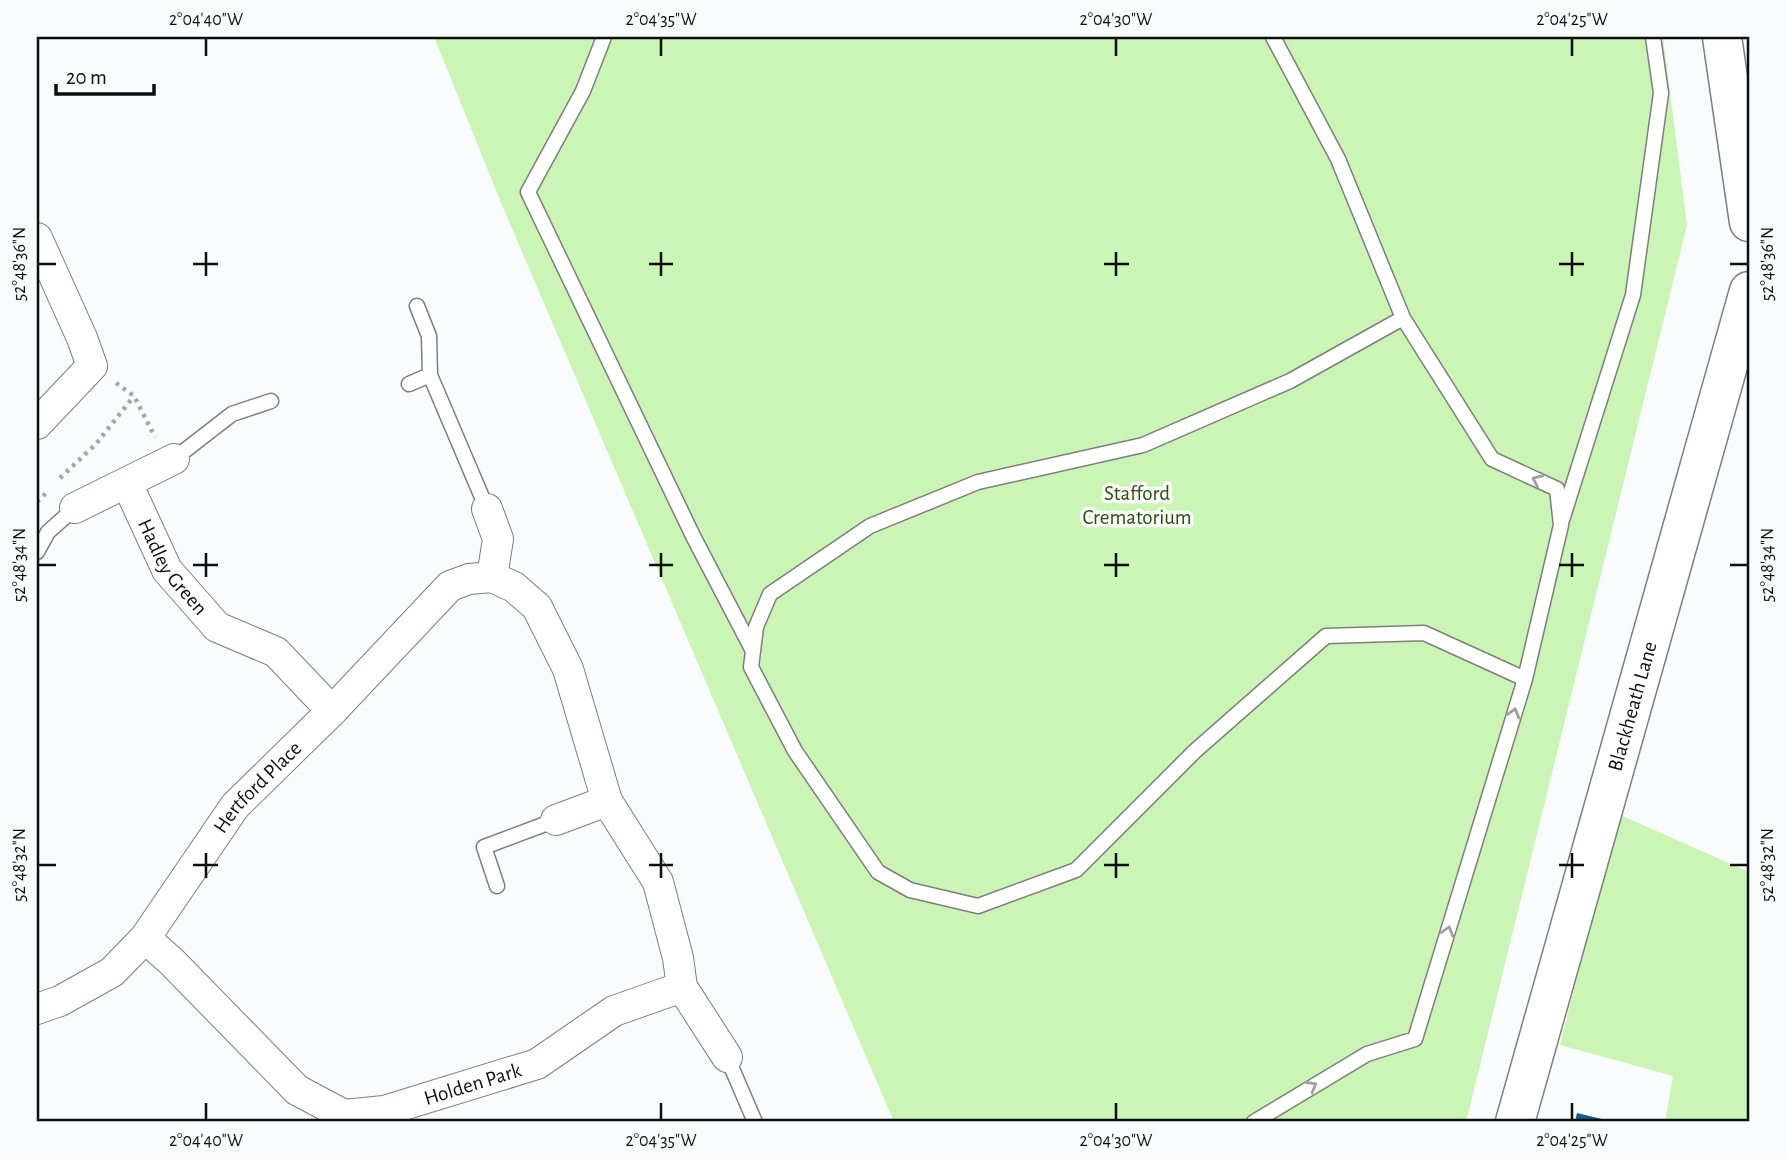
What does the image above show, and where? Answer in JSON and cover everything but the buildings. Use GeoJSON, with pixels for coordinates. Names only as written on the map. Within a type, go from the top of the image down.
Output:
{"type":"FeatureCollection","features":[{"type":"Feature","properties":{"kind":"street"},"geometry":{"type":"LineString","coordinates":[[1722,37],[1749,222]]}},
{"type":"Feature","properties":{"kind":"street"},"geometry":{"type":"LineString","coordinates":[[37,238],[92,366],[37,424]]}},
{"type":"Feature","properties":{"kind":"street","name":"Blackheath Lane"},"geometry":{"type":"LineString","coordinates":[[1515,1122],[1749,291]]}},
{"type":"Feature","properties":{"kind":"street"},"geometry":{"type":"LineString","coordinates":[[75,508],[171,461]]}},
{"type":"Feature","properties":{"kind":"street","name":"Hadley Green"},"geometry":{"type":"LineString","coordinates":[[128,483],[167,570],[217,627],[276,652],[332,710]]}},
{"type":"Feature","properties":{"kind":"street"},"geometry":{"type":"LineString","coordinates":[[487,509],[498,539],[492,578],[514,587],[537,607],[568,669],[607,802],[658,881],[678,958],[682,987],[727,1057]]}},
{"type":"Feature","properties":{"kind":"street","name":"Hertford Place"},"geometry":{"type":"LineString","coordinates":[[37,1009],[60,1001],[112,972],[145,938],[235,806],[332,710],[450,586],[469,579],[492,578]]}},
{"type":"Feature","properties":{"kind":"street"},"geometry":{"type":"LineString","coordinates":[[556,820],[607,802]]}},
{"type":"Feature","properties":{"kind":"street","name":"Holden Park"},"geometry":{"type":"LineString","coordinates":[[145,938],[172,962],[297,1090],[344,1119],[384,1111],[537,1064],[614,1011],[682,987]]}},
{"type":"Feature","properties":{"kind":"lane"},"geometry":{"type":"LineString","coordinates":[[604,37],[583,90],[528,192],[693,536],[753,651]]}},
{"type":"Feature","properties":{"kind":"lane"},"geometry":{"type":"LineString","coordinates":[[1273,37],[1338,159],[1404,318],[1492,459],[1557,489],[1560,525]]}},
{"type":"Feature","properties":{"kind":"lane"},"geometry":{"type":"LineString","coordinates":[[1254,1122],[1367,1054],[1415,1039],[1525,679],[1560,525],[1633,295],[1661,93],[1653,37]]}},
{"type":"Feature","properties":{"kind":"lane"},"geometry":{"type":"LineString","coordinates":[[417,306],[429,336],[430,374],[487,509]]}},
{"type":"Feature","properties":{"kind":"lane"},"geometry":{"type":"LineString","coordinates":[[1404,318],[1290,381],[1143,445],[978,482],[870,526],[770,594],[756,627],[751,667],[795,751],[878,872],[910,890],[978,906],[1076,870],[1195,751],[1326,636],[1424,633],[1525,679]]}},
{"type":"Feature","properties":{"kind":"lane"},"geometry":{"type":"LineString","coordinates":[[409,384],[430,374]]}},
{"type":"Feature","properties":{"kind":"lane"},"geometry":{"type":"LineString","coordinates":[[171,461],[232,414],[271,401]]}},
{"type":"Feature","properties":{"kind":"lane"},"geometry":{"type":"LineString","coordinates":[[37,552],[48,532],[75,508]]}},
{"type":"Feature","properties":{"kind":"lane"},"geometry":{"type":"LineString","coordinates":[[497,886],[484,847],[556,820]]}},
{"type":"Feature","properties":{"kind":"lane"},"geometry":{"type":"LineString","coordinates":[[727,1057],[755,1122]]}},
{"type":"Feature","properties":{"kind":"path"},"geometry":{"type":"LineString","coordinates":[[92,366],[134,396],[171,461]]}},
{"type":"Feature","properties":{"kind":"path"},"geometry":{"type":"LineString","coordinates":[[37,502],[96,444],[134,396]]}},
{"type":"Feature","properties":{"kind":"green space","name":"Stafford Crematorium"},"geometry":{"type":"Polygon","coordinates":[[[434,37],[1663,37],[1687,225],[1466,1122],[894,1122],[502,205],[434,37]]]}},
{"type":"Feature","properties":{"kind":"green space"},"geometry":{"type":"Polygon","coordinates":[[[1618,814],[1749,872],[1749,1122],[1665,1122],[1673,1076],[1560,1045],[1618,814]]]}}]}
